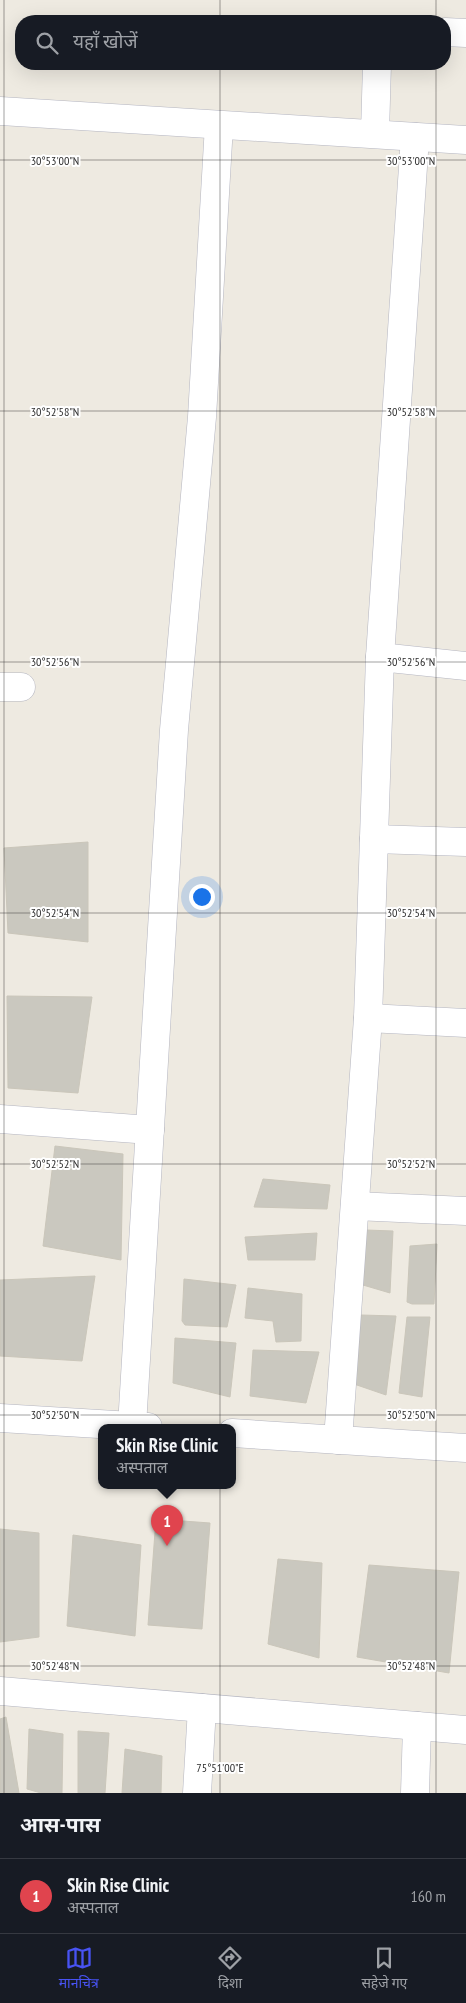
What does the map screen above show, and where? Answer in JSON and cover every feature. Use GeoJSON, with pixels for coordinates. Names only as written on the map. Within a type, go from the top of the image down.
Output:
{"type":"FeatureCollection","features":[{"type":"Feature","properties":{"kind":"street"},"geometry":{"type":"LineString","coordinates":[[451,32],[466,33]]}},
{"type":"Feature","properties":{"kind":"street"},"geometry":{"type":"LineString","coordinates":[[375,133],[377,70]]}},
{"type":"Feature","properties":{"kind":"street"},"geometry":{"type":"LineString","coordinates":[[0,111],[466,140]]}},
{"type":"Feature","properties":{"kind":"street"},"geometry":{"type":"LineString","coordinates":[[140,1424],[150,1130],[174,730],[202,417],[219,125]]}},
{"type":"Feature","properties":{"kind":"street"},"geometry":{"type":"LineString","coordinates":[[338,1440],[368,1018],[380,657],[416,137]]}},
{"type":"Feature","properties":{"kind":"street"},"geometry":{"type":"LineString","coordinates":[[380,657],[466,666]]}},
{"type":"Feature","properties":{"kind":"street"},"geometry":{"type":"LineString","coordinates":[[374,839],[466,842]]}},
{"type":"Feature","properties":{"kind":"street"},"geometry":{"type":"LineString","coordinates":[[368,1018],[466,1022]]}},
{"type":"Feature","properties":{"kind":"street"},"geometry":{"type":"LineString","coordinates":[[0,1119],[150,1130]]}},
{"type":"Feature","properties":{"kind":"street"},"geometry":{"type":"LineString","coordinates":[[355,1206],[466,1211]]}},
{"type":"Feature","properties":{"kind":"street"},"geometry":{"type":"LineString","coordinates":[[0,1418],[98,1424]]}},
{"type":"Feature","properties":{"kind":"street"},"geometry":{"type":"LineString","coordinates":[[236,1433],[466,1448]]}},
{"type":"Feature","properties":{"kind":"street"},"geometry":{"type":"LineString","coordinates":[[0,1690],[466,1730]]}},
{"type":"Feature","properties":{"kind":"street"},"geometry":{"type":"LineString","coordinates":[[196,1793],[202,1708]]}},
{"type":"Feature","properties":{"kind":"street"},"geometry":{"type":"LineString","coordinates":[[415,1793],[417,1726]]}},
{"type":"Feature","properties":{"kind":"building"},"geometry":{"type":"Polygon","coordinates":[[[88,842],[88,942],[8,933],[4,848],[88,842]]]}},
{"type":"Feature","properties":{"kind":"building"},"geometry":{"type":"Polygon","coordinates":[[[7,996],[92,997],[78,1093],[8,1088],[7,996]]]}},
{"type":"Feature","properties":{"kind":"building"},"geometry":{"type":"Polygon","coordinates":[[[55,1146],[123,1154],[121,1260],[43,1246],[55,1146]]]}},
{"type":"Feature","properties":{"kind":"building"},"geometry":{"type":"Polygon","coordinates":[[[263,1179],[330,1185],[327,1209],[254,1207],[263,1179]]]}},
{"type":"Feature","properties":{"kind":"building"},"geometry":{"type":"Polygon","coordinates":[[[366,1230],[393,1231],[390,1293],[363,1285],[366,1230]]]}},
{"type":"Feature","properties":{"kind":"building"},"geometry":{"type":"Polygon","coordinates":[[[317,1233],[315,1260],[248,1260],[245,1237],[317,1233]]]}},
{"type":"Feature","properties":{"kind":"building"},"geometry":{"type":"Polygon","coordinates":[[[437,1244],[434,1304],[412,1304],[407,1302],[410,1246],[437,1244]]]}},
{"type":"Feature","properties":{"kind":"building"},"geometry":{"type":"Polygon","coordinates":[[[95,1276],[82,1361],[0,1356],[0,1280],[95,1276]]]}},
{"type":"Feature","properties":{"kind":"building"},"geometry":{"type":"Polygon","coordinates":[[[184,1279],[236,1285],[227,1327],[185,1325],[182,1321],[184,1279]]]}},
{"type":"Feature","properties":{"kind":"building"},"geometry":{"type":"Polygon","coordinates":[[[248,1288],[302,1294],[301,1341],[276,1342],[273,1321],[245,1318],[248,1288]]]}},
{"type":"Feature","properties":{"kind":"building"},"geometry":{"type":"Polygon","coordinates":[[[361,1315],[396,1316],[386,1395],[354,1384],[361,1315]]]}},
{"type":"Feature","properties":{"kind":"building"},"geometry":{"type":"Polygon","coordinates":[[[407,1317],[430,1317],[422,1397],[399,1393],[407,1317]]]}},
{"type":"Feature","properties":{"kind":"building"},"geometry":{"type":"Polygon","coordinates":[[[175,1338],[236,1343],[230,1397],[173,1383],[175,1338]]]}},
{"type":"Feature","properties":{"kind":"building"},"geometry":{"type":"Polygon","coordinates":[[[253,1350],[319,1352],[306,1403],[250,1396],[253,1350]]]}},
{"type":"Feature","properties":{"kind":"building"},"geometry":{"type":"Polygon","coordinates":[[[156,1519],[210,1523],[202,1629],[148,1625],[156,1519]]]}},
{"type":"Feature","properties":{"kind":"building"},"geometry":{"type":"Polygon","coordinates":[[[0,1529],[39,1533],[39,1637],[0,1642],[0,1529]]]}},
{"type":"Feature","properties":{"kind":"building"},"geometry":{"type":"Polygon","coordinates":[[[73,1535],[141,1545],[135,1636],[67,1626],[73,1535]]]}},
{"type":"Feature","properties":{"kind":"building"},"geometry":{"type":"Polygon","coordinates":[[[278,1559],[322,1563],[319,1658],[268,1644],[278,1559]]]}},
{"type":"Feature","properties":{"kind":"building"},"geometry":{"type":"Polygon","coordinates":[[[369,1565],[459,1572],[449,1673],[357,1657],[369,1565]]]}},
{"type":"Feature","properties":{"kind":"building"},"geometry":{"type":"Polygon","coordinates":[[[6,1717],[19,1793],[0,1793],[0,1719],[6,1717]]]}},
{"type":"Feature","properties":{"kind":"building"},"geometry":{"type":"Polygon","coordinates":[[[29,1729],[63,1734],[62,1793],[41,1793],[27,1789],[29,1729]]]}},
{"type":"Feature","properties":{"kind":"building"},"geometry":{"type":"Polygon","coordinates":[[[78,1731],[109,1733],[105,1793],[78,1793],[78,1731]]]}},
{"type":"Feature","properties":{"kind":"building"},"geometry":{"type":"Polygon","coordinates":[[[125,1749],[162,1756],[161,1793],[122,1793],[125,1749]]]}},
{"type":"Feature","properties":{"kind":"place","name":"Skin Rise Clinic"},"geometry":{"type":"Point","coordinates":[167,1546]}}]}
